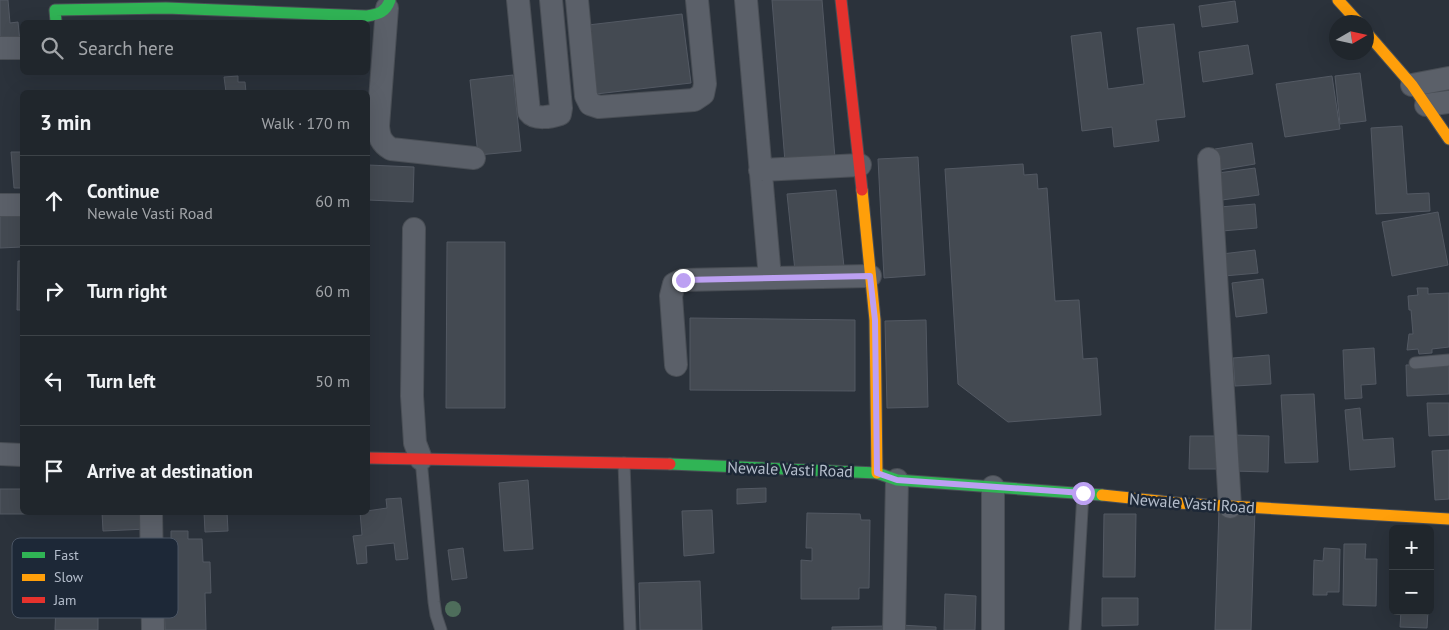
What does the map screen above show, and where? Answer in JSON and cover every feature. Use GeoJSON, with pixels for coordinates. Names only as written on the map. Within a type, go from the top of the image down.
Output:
{"type":"FeatureCollection","features":[{"type":"Feature","properties":{"kind":"street"},"geometry":{"type":"LineString","coordinates":[[518,0],[530,112],[532,116],[536,117],[560,114],[561,108],[551,0]]}},
{"type":"Feature","properties":{"kind":"street"},"geometry":{"type":"LineString","coordinates":[[577,0],[586,96],[590,104],[599,107],[694,100],[703,94],[705,84],[697,0]]}},
{"type":"Feature","properties":{"kind":"street"},"geometry":{"type":"LineString","coordinates":[[746,0],[770,278]]}},
{"type":"Feature","properties":{"kind":"street"},"geometry":{"type":"LineString","coordinates":[[841,0],[875,320],[887,476],[894,630]]}},
{"type":"Feature","properties":{"kind":"street"},"geometry":{"type":"LineString","coordinates":[[1338,0],[1352,15]]}},
{"type":"Feature","properties":{"kind":"street"},"geometry":{"type":"LineString","coordinates":[[55,11],[166,8],[367,16],[379,14],[388,4]]}},
{"type":"Feature","properties":{"kind":"street"},"geometry":{"type":"LineString","coordinates":[[388,4],[378,126],[382,144],[391,149],[474,158]]}},
{"type":"Feature","properties":{"kind":"street"},"geometry":{"type":"LineString","coordinates":[[1374,41],[1412,85],[1449,139]]}},
{"type":"Feature","properties":{"kind":"street"},"geometry":{"type":"LineString","coordinates":[[0,48],[20,48]]}},
{"type":"Feature","properties":{"kind":"street"},"geometry":{"type":"LineString","coordinates":[[1412,85],[1449,78]]}},
{"type":"Feature","properties":{"kind":"street"},"geometry":{"type":"LineString","coordinates":[[1426,105],[1449,102]]}},
{"type":"Feature","properties":{"kind":"street"},"geometry":{"type":"LineString","coordinates":[[1209,159],[1230,506]]}},
{"type":"Feature","properties":{"kind":"street"},"geometry":{"type":"LineString","coordinates":[[760,170],[860,165]]}},
{"type":"Feature","properties":{"kind":"street"},"geometry":{"type":"LineString","coordinates":[[0,205],[20,205]]}},
{"type":"Feature","properties":{"kind":"street"},"geometry":{"type":"LineString","coordinates":[[414,229],[412,396],[416,444],[421,458]]}},
{"type":"Feature","properties":{"kind":"street"},"geometry":{"type":"LineString","coordinates":[[676,366],[671,296],[674,284],[683,280],[870,276]]}},
{"type":"Feature","properties":{"kind":"street"},"geometry":{"type":"LineString","coordinates":[[0,454],[20,455]]}},
{"type":"Feature","properties":{"kind":"street","name":"Newale Vasti Road"},"geometry":{"type":"LineString","coordinates":[[370,458],[624,463],[887,476],[1178,503],[1449,519]]}},
{"type":"Feature","properties":{"kind":"street"},"geometry":{"type":"LineString","coordinates":[[993,487],[993,630]]}},
{"type":"Feature","properties":{"kind":"street"},"geometry":{"type":"LineString","coordinates":[[151,515],[151,538]]}},
{"type":"Feature","properties":{"kind":"lane"},"geometry":{"type":"LineString","coordinates":[[1415,363],[1449,360]]}},
{"type":"Feature","properties":{"kind":"lane"},"geometry":{"type":"LineString","coordinates":[[421,458],[434,602],[441,630]]}},
{"type":"Feature","properties":{"kind":"lane"},"geometry":{"type":"LineString","coordinates":[[624,463],[630,630]]}},
{"type":"Feature","properties":{"kind":"lane"},"geometry":{"type":"LineString","coordinates":[[1074,630],[1083,493]]}},
{"type":"Feature","properties":{"kind":"lane"},"geometry":{"type":"LineString","coordinates":[[434,602],[434,630]]}},
{"type":"Feature","properties":{"kind":"building"},"geometry":{"type":"Polygon","coordinates":[[[0,0],[8,0],[10,23],[18,22],[20,42],[0,43],[0,0]]]}},
{"type":"Feature","properties":{"kind":"building"},"geometry":{"type":"Polygon","coordinates":[[[772,0],[822,0],[835,158],[785,162],[772,0]]]}},
{"type":"Feature","properties":{"kind":"building"},"geometry":{"type":"Polygon","coordinates":[[[1235,1],[1238,22],[1202,27],[1199,6],[1235,1]]]}},
{"type":"Feature","properties":{"kind":"building"},"geometry":{"type":"Polygon","coordinates":[[[682,14],[691,83],[596,94],[588,25],[682,14]]]}},
{"type":"Feature","properties":{"kind":"building"},"geometry":{"type":"Polygon","coordinates":[[[1174,24],[1185,117],[1156,120],[1159,141],[1114,147],[1112,127],[1082,131],[1071,36],[1101,32],[1108,89],[1144,84],[1137,28],[1174,24]]]}},
{"type":"Feature","properties":{"kind":"building"},"geometry":{"type":"Polygon","coordinates":[[[1248,45],[1253,74],[1203,82],[1199,52],[1248,45]]]}},
{"type":"Feature","properties":{"kind":"building"},"geometry":{"type":"Polygon","coordinates":[[[1360,73],[1366,121],[1340,124],[1335,76],[1360,73]]]}},
{"type":"Feature","properties":{"kind":"building"},"geometry":{"type":"Polygon","coordinates":[[[513,75],[521,151],[478,155],[470,80],[513,75]]]}},
{"type":"Feature","properties":{"kind":"building"},"geometry":{"type":"Polygon","coordinates":[[[238,76],[238,82],[245,82],[246,90],[226,90],[224,77],[238,76]]]}},
{"type":"Feature","properties":{"kind":"building"},"geometry":{"type":"Polygon","coordinates":[[[1332,76],[1340,129],[1285,137],[1276,84],[1332,76]]]}},
{"type":"Feature","properties":{"kind":"building"},"geometry":{"type":"Polygon","coordinates":[[[1402,126],[1407,194],[1429,193],[1430,211],[1376,214],[1371,128],[1402,126]]]}},
{"type":"Feature","properties":{"kind":"building"},"geometry":{"type":"Polygon","coordinates":[[[1252,143],[1255,164],[1219,170],[1215,149],[1252,143]]]}},
{"type":"Feature","properties":{"kind":"building"},"geometry":{"type":"Polygon","coordinates":[[[11,152],[20,152],[20,188],[14,188],[11,152]]]}},
{"type":"Feature","properties":{"kind":"building"},"geometry":{"type":"Polygon","coordinates":[[[918,157],[925,275],[884,278],[878,159],[918,157]]]}},
{"type":"Feature","properties":{"kind":"building"},"geometry":{"type":"Polygon","coordinates":[[[1023,164],[1024,175],[1037,174],[1038,189],[1047,188],[1055,301],[1079,300],[1083,359],[1097,358],[1101,415],[1008,422],[958,384],[945,169],[1023,164]]]}},
{"type":"Feature","properties":{"kind":"building"},"geometry":{"type":"Polygon","coordinates":[[[370,165],[414,167],[413,202],[370,200],[370,165]]]}},
{"type":"Feature","properties":{"kind":"building"},"geometry":{"type":"Polygon","coordinates":[[[1255,168],[1259,195],[1222,200],[1218,173],[1255,168]]]}},
{"type":"Feature","properties":{"kind":"building"},"geometry":{"type":"Polygon","coordinates":[[[836,190],[844,267],[795,271],[787,194],[836,190]]]}},
{"type":"Feature","properties":{"kind":"building"},"geometry":{"type":"Polygon","coordinates":[[[1255,204],[1257,228],[1222,231],[1220,207],[1255,204]]]}},
{"type":"Feature","properties":{"kind":"building"},"geometry":{"type":"Polygon","coordinates":[[[20,210],[20,247],[0,248],[0,211],[20,210]]]}},
{"type":"Feature","properties":{"kind":"building"},"geometry":{"type":"Polygon","coordinates":[[[1438,212],[1448,265],[1392,276],[1382,222],[1438,212]]]}},
{"type":"Feature","properties":{"kind":"building"},"geometry":{"type":"Polygon","coordinates":[[[447,242],[505,242],[505,408],[446,408],[447,242]]]}},
{"type":"Feature","properties":{"kind":"building"},"geometry":{"type":"Polygon","coordinates":[[[1255,250],[1258,273],[1224,276],[1222,254],[1255,250]]]}},
{"type":"Feature","properties":{"kind":"building"},"geometry":{"type":"Polygon","coordinates":[[[18,261],[20,261],[20,310],[17,310],[18,261]]]}},
{"type":"Feature","properties":{"kind":"building"},"geometry":{"type":"Polygon","coordinates":[[[1263,279],[1267,313],[1236,317],[1232,283],[1263,279]]]}},
{"type":"Feature","properties":{"kind":"building"},"geometry":{"type":"Polygon","coordinates":[[[1417,288],[1428,288],[1428,294],[1449,293],[1449,347],[1432,349],[1432,353],[1419,354],[1418,349],[1407,350],[1409,334],[1413,334],[1408,296],[1418,295],[1417,288]]]}},
{"type":"Feature","properties":{"kind":"building"},"geometry":{"type":"Polygon","coordinates":[[[690,318],[855,320],[855,391],[690,390],[690,318]]]}},
{"type":"Feature","properties":{"kind":"building"},"geometry":{"type":"Polygon","coordinates":[[[926,320],[928,407],[887,408],[885,321],[926,320]]]}},
{"type":"Feature","properties":{"kind":"building"},"geometry":{"type":"Polygon","coordinates":[[[1374,348],[1376,384],[1361,385],[1362,398],[1345,399],[1343,350],[1374,348]]]}},
{"type":"Feature","properties":{"kind":"building"},"geometry":{"type":"Polygon","coordinates":[[[1269,355],[1271,384],[1235,386],[1233,358],[1269,355]]]}},
{"type":"Feature","properties":{"kind":"building"},"geometry":{"type":"Polygon","coordinates":[[[1449,364],[1449,394],[1407,396],[1406,365],[1449,364]]]}},
{"type":"Feature","properties":{"kind":"building"},"geometry":{"type":"Polygon","coordinates":[[[1314,394],[1318,462],[1285,463],[1281,395],[1314,394]]]}},
{"type":"Feature","properties":{"kind":"building"},"geometry":{"type":"Polygon","coordinates":[[[1427,403],[1449,403],[1449,435],[1429,436],[1427,403]]]}},
{"type":"Feature","properties":{"kind":"building"},"geometry":{"type":"Polygon","coordinates":[[[1360,408],[1363,440],[1393,438],[1395,467],[1350,470],[1345,410],[1360,408]]]}},
{"type":"Feature","properties":{"kind":"building"},"geometry":{"type":"Polygon","coordinates":[[[1233,435],[1269,436],[1268,472],[1233,471],[1233,435]]]}},
{"type":"Feature","properties":{"kind":"building"},"geometry":{"type":"Polygon","coordinates":[[[1190,436],[1223,436],[1222,469],[1189,469],[1190,436]]]}},
{"type":"Feature","properties":{"kind":"building"},"geometry":{"type":"Polygon","coordinates":[[[1449,450],[1449,499],[1435,500],[1432,451],[1449,450]]]}},
{"type":"Feature","properties":{"kind":"building"},"geometry":{"type":"Polygon","coordinates":[[[528,480],[533,549],[504,551],[499,483],[528,480]]]}},
{"type":"Feature","properties":{"kind":"building"},"geometry":{"type":"Polygon","coordinates":[[[766,488],[766,502],[737,504],[737,489],[766,488]]]}},
{"type":"Feature","properties":{"kind":"building"},"geometry":{"type":"Polygon","coordinates":[[[0,489],[20,489],[20,514],[0,514],[0,489]]]}},
{"type":"Feature","properties":{"kind":"building"},"geometry":{"type":"Polygon","coordinates":[[[401,498],[408,559],[396,560],[394,543],[366,546],[367,563],[357,564],[353,536],[362,535],[360,515],[370,515],[370,511],[387,508],[386,499],[401,498]]]}},
{"type":"Feature","properties":{"kind":"building"},"geometry":{"type":"Polygon","coordinates":[[[1219,509],[1255,510],[1251,630],[1215,630],[1219,509]]]}},
{"type":"Feature","properties":{"kind":"building"},"geometry":{"type":"Polygon","coordinates":[[[712,510],[714,553],[684,556],[682,511],[712,510]]]}},
{"type":"Feature","properties":{"kind":"building"},"geometry":{"type":"Polygon","coordinates":[[[807,513],[860,514],[861,520],[870,520],[869,588],[859,588],[859,599],[801,599],[801,560],[812,561],[812,548],[806,548],[807,513]]]}},
{"type":"Feature","properties":{"kind":"building"},"geometry":{"type":"Polygon","coordinates":[[[1104,514],[1136,514],[1135,577],[1103,577],[1104,514]]]}},
{"type":"Feature","properties":{"kind":"building"},"geometry":{"type":"Polygon","coordinates":[[[102,515],[146,515],[147,529],[103,531],[102,515]]]}},
{"type":"Feature","properties":{"kind":"building"},"geometry":{"type":"Polygon","coordinates":[[[204,515],[227,515],[228,531],[205,532],[204,515]]]}},
{"type":"Feature","properties":{"kind":"building"},"geometry":{"type":"Polygon","coordinates":[[[171,531],[188,531],[188,539],[202,539],[203,562],[210,562],[211,593],[205,593],[206,630],[165,630],[165,618],[178,618],[178,538],[171,538],[171,531]]]}},
{"type":"Feature","properties":{"kind":"building"},"geometry":{"type":"Polygon","coordinates":[[[1344,544],[1366,544],[1365,559],[1377,559],[1376,606],[1343,605],[1344,544]]]}},
{"type":"Feature","properties":{"kind":"building"},"geometry":{"type":"Polygon","coordinates":[[[463,548],[467,578],[452,580],[448,550],[463,548]]]}},
{"type":"Feature","properties":{"kind":"building"},"geometry":{"type":"Polygon","coordinates":[[[1324,548],[1340,549],[1339,592],[1327,592],[1327,595],[1313,595],[1314,560],[1323,561],[1324,548]]]}},
{"type":"Feature","properties":{"kind":"building"},"geometry":{"type":"Polygon","coordinates":[[[700,581],[702,630],[640,630],[639,583],[700,581]]]}},
{"type":"Feature","properties":{"kind":"building"},"geometry":{"type":"Polygon","coordinates":[[[945,594],[976,596],[975,630],[944,630],[945,594]]]}},
{"type":"Feature","properties":{"kind":"building"},"geometry":{"type":"Polygon","coordinates":[[[1102,598],[1138,598],[1138,625],[1102,626],[1102,598]]]}},
{"type":"Feature","properties":{"kind":"building"},"geometry":{"type":"Polygon","coordinates":[[[1401,615],[1428,615],[1427,628],[1400,627],[1401,615]]]}},
{"type":"Feature","properties":{"kind":"building"},"geometry":{"type":"Polygon","coordinates":[[[55,618],[98,618],[98,630],[55,630],[55,618]]]}},
{"type":"Feature","properties":{"kind":"building"},"geometry":{"type":"Polygon","coordinates":[[[900,625],[936,627],[936,630],[900,630],[900,625]]]}},
{"type":"Feature","properties":{"kind":"building"},"geometry":{"type":"Polygon","coordinates":[[[886,626],[886,630],[832,630],[832,627],[886,626]]]}},
{"type":"Feature","properties":{"kind":"traffic: fast"},"geometry":{"type":"LineString","coordinates":[[56,20],[55,10],[166,8],[367,16],[382,12],[390,0]]}},
{"type":"Feature","properties":{"kind":"traffic: fast"},"geometry":{"type":"LineString","coordinates":[[670,464],[877,473],[897,480],[1102,495]]}},
{"type":"Feature","properties":{"kind":"traffic: slow"},"geometry":{"type":"LineString","coordinates":[[1338,0],[1352,15]]}},
{"type":"Feature","properties":{"kind":"traffic: slow"},"geometry":{"type":"LineString","coordinates":[[1374,41],[1412,85],[1449,139]]}},
{"type":"Feature","properties":{"kind":"traffic: slow"},"geometry":{"type":"LineString","coordinates":[[862,190],[875,320],[877,473]]}},
{"type":"Feature","properties":{"kind":"traffic: slow"},"geometry":{"type":"LineString","coordinates":[[1102,495],[1178,503],[1449,519]]}},
{"type":"Feature","properties":{"kind":"traffic: jam"},"geometry":{"type":"LineString","coordinates":[[841,0],[862,190]]}},
{"type":"Feature","properties":{"kind":"traffic: jam"},"geometry":{"type":"LineString","coordinates":[[370,458],[670,464]]}},
{"type":"Feature","properties":{"kind":"route"},"geometry":{"type":"LineString","coordinates":[[683,280],[870,276],[875,320],[877,473],[897,480],[1083,493]]}}]}
